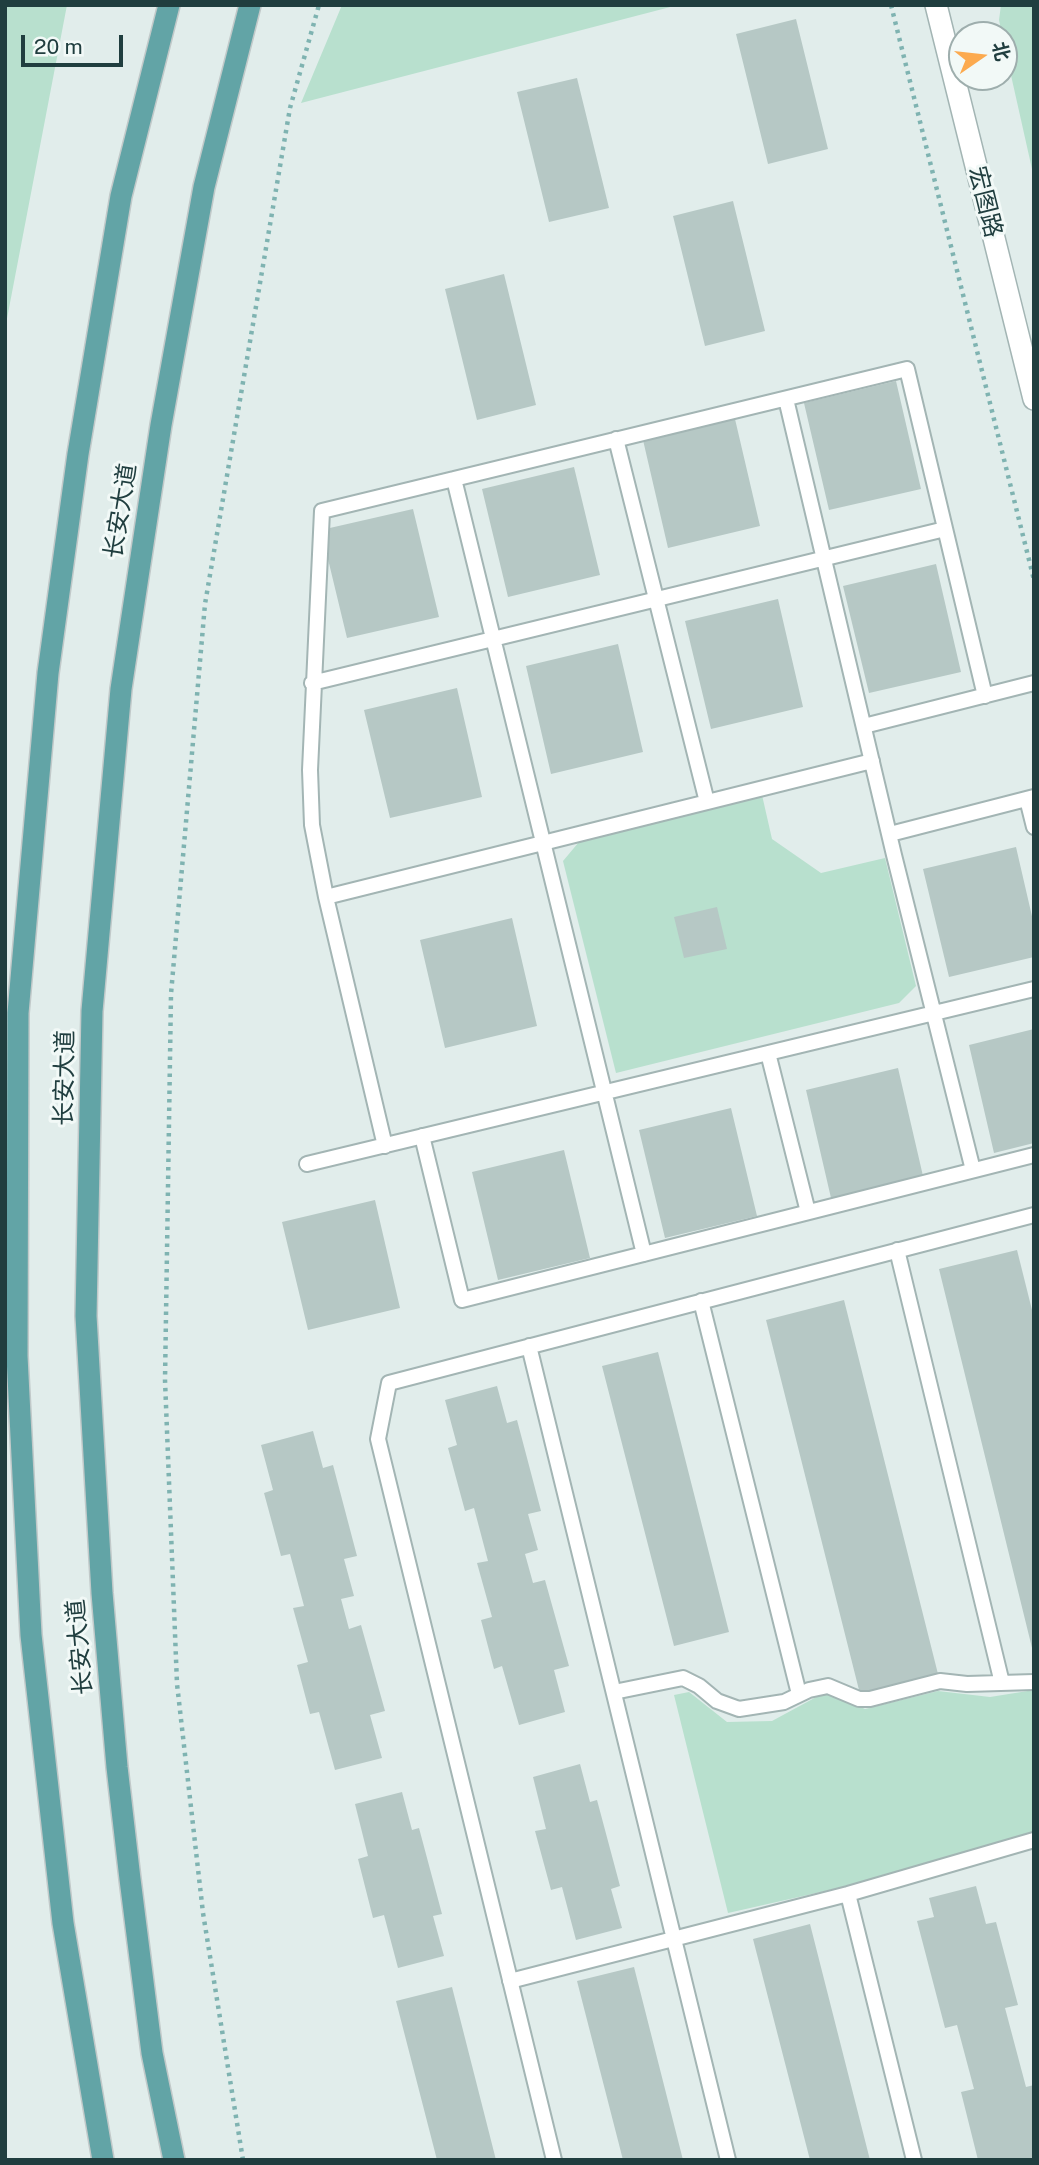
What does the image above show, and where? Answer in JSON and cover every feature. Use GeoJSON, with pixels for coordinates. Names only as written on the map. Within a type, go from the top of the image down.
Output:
{"type":"FeatureCollection","features":[{"type":"Feature","properties":{"kind":"main road","name":"长安大道"},"geometry":{"type":"LineString","coordinates":[[103,2160],[63,1923],[31,1635],[17,1356],[18,1013],[48,673],[78,454],[121,196],[169,5]]}},
{"type":"Feature","properties":{"kind":"main road","name":"长安大道"},"geometry":{"type":"LineString","coordinates":[[174,2160],[152,2053],[117,1767],[102,1593],[86,1315],[92,1011],[121,689],[161,425],[204,187],[250,5]]}},
{"type":"Feature","properties":{"kind":"street","name":"宏图路"},"geometry":{"type":"LineString","coordinates":[[936,5],[1034,399]]}},
{"type":"Feature","properties":{"kind":"lane"},"geometry":{"type":"LineString","coordinates":[[385,1146],[326,897],[312,825],[312,683],[322,511],[907,369],[985,696]]}},
{"type":"Feature","properties":{"kind":"lane"},"geometry":{"type":"LineString","coordinates":[[786,399],[872,761],[974,1170]]}},
{"type":"Feature","properties":{"kind":"lane"},"geometry":{"type":"LineString","coordinates":[[617,439],[707,802]]}},
{"type":"Feature","properties":{"kind":"lane"},"geometry":{"type":"LineString","coordinates":[[454,479],[644,1254]]}},
{"type":"Feature","properties":{"kind":"lane"},"geometry":{"type":"LineString","coordinates":[[312,683],[945,529]]}},
{"type":"Feature","properties":{"kind":"lane"},"geometry":{"type":"LineString","coordinates":[[864,726],[1034,683]]}},
{"type":"Feature","properties":{"kind":"lane"},"geometry":{"type":"LineString","coordinates":[[326,897],[872,761]]}},
{"type":"Feature","properties":{"kind":"lane"},"geometry":{"type":"LineString","coordinates":[[890,834],[1030,798],[1034,827]]}},
{"type":"Feature","properties":{"kind":"lane"},"geometry":{"type":"LineString","coordinates":[[307,1164],[1034,989]]}},
{"type":"Feature","properties":{"kind":"lane"},"geometry":{"type":"LineString","coordinates":[[768,1053],[808,1212]]}},
{"type":"Feature","properties":{"kind":"lane"},"geometry":{"type":"LineString","coordinates":[[422,1136],[462,1300],[1034,1154]]}},
{"type":"Feature","properties":{"kind":"lane"},"geometry":{"type":"LineString","coordinates":[[554,2160],[378,1439],[389,1383],[1034,1215]]}},
{"type":"Feature","properties":{"kind":"lane"},"geometry":{"type":"LineString","coordinates":[[897,1250],[1002,1683]]}},
{"type":"Feature","properties":{"kind":"lane"},"geometry":{"type":"LineString","coordinates":[[701,1301],[799,1694]]}},
{"type":"Feature","properties":{"kind":"lane"},"geometry":{"type":"LineString","coordinates":[[529,1346],[728,2160]]}},
{"type":"Feature","properties":{"kind":"lane"},"geometry":{"type":"LineString","coordinates":[[614,1692],[683,1678],[699,1686],[717,1701],[739,1709],[783,1702],[799,1694],[828,1686],[859,1699],[870,1699],[940,1681],[967,1685],[1034,1682]]}},
{"type":"Feature","properties":{"kind":"lane"},"geometry":{"type":"LineString","coordinates":[[510,1981],[848,1894],[1034,1840]]}},
{"type":"Feature","properties":{"kind":"lane"},"geometry":{"type":"LineString","coordinates":[[848,1894],[914,2160]]}},
{"type":"Feature","properties":{"kind":"path"},"geometry":{"type":"LineString","coordinates":[[243,2160],[203,1913],[177,1684],[166,1380],[171,994],[205,604],[290,108],[319,5]]}},
{"type":"Feature","properties":{"kind":"path"},"geometry":{"type":"LineString","coordinates":[[891,5],[1034,580]]}},
{"type":"Feature","properties":{"kind":"green space"},"geometry":{"type":"Polygon","coordinates":[[[5,5],[67,5],[5,329],[5,5]]]}},
{"type":"Feature","properties":{"kind":"green space"},"geometry":{"type":"Polygon","coordinates":[[[342,5],[678,5],[301,103],[342,5]]]}},
{"type":"Feature","properties":{"kind":"green space"},"geometry":{"type":"Polygon","coordinates":[[[1001,5],[1034,5],[1034,178],[1015,91],[1018,91],[1018,21],[999,20],[1001,5]]]}},
{"type":"Feature","properties":{"kind":"green space"},"geometry":{"type":"Polygon","coordinates":[[[762,795],[772,839],[821,873],[885,858],[916,986],[899,1003],[616,1073],[563,861],[584,836],[762,795]]]}},
{"type":"Feature","properties":{"kind":"green space"},"geometry":{"type":"Polygon","coordinates":[[[1034,1690],[1034,1832],[843,1887],[728,1913],[674,1695],[689,1692],[727,1722],[772,1721],[820,1695],[835,1695],[865,1709],[938,1691],[990,1697],[1034,1690]]]}},
{"type":"Feature","properties":{"kind":"building"},"geometry":{"type":"Polygon","coordinates":[[[796,19],[828,149],[768,164],[736,34],[796,19]]]}},
{"type":"Feature","properties":{"kind":"building"},"geometry":{"type":"Polygon","coordinates":[[[577,78],[609,208],[549,222],[517,92],[577,78]]]}},
{"type":"Feature","properties":{"kind":"building"},"geometry":{"type":"Polygon","coordinates":[[[733,201],[765,331],[705,346],[673,216],[733,201]]]}},
{"type":"Feature","properties":{"kind":"building"},"geometry":{"type":"Polygon","coordinates":[[[504,274],[536,405],[477,420],[445,289],[504,274]]]}},
{"type":"Feature","properties":{"kind":"building"},"geometry":{"type":"Polygon","coordinates":[[[896,381],[921,489],[829,510],[804,403],[896,381]]]}},
{"type":"Feature","properties":{"kind":"building"},"geometry":{"type":"Polygon","coordinates":[[[735,419],[760,526],[668,548],[643,440],[735,419]]]}},
{"type":"Feature","properties":{"kind":"building"},"geometry":{"type":"Polygon","coordinates":[[[574,467],[600,575],[508,597],[482,489],[574,467]]]}},
{"type":"Feature","properties":{"kind":"building"},"geometry":{"type":"Polygon","coordinates":[[[413,509],[439,617],[347,638],[321,530],[413,509]]]}},
{"type":"Feature","properties":{"kind":"building"},"geometry":{"type":"Polygon","coordinates":[[[936,564],[961,672],[869,693],[843,586],[936,564]]]}},
{"type":"Feature","properties":{"kind":"building"},"geometry":{"type":"Polygon","coordinates":[[[778,599],[803,707],[711,729],[685,621],[778,599]]]}},
{"type":"Feature","properties":{"kind":"building"},"geometry":{"type":"Polygon","coordinates":[[[618,644],[643,752],[551,774],[526,666],[618,644]]]}},
{"type":"Feature","properties":{"kind":"building"},"geometry":{"type":"Polygon","coordinates":[[[457,688],[482,797],[390,818],[364,710],[457,688]]]}},
{"type":"Feature","properties":{"kind":"building"},"geometry":{"type":"Polygon","coordinates":[[[1016,847],[1034,925],[1034,957],[949,977],[923,869],[1016,847]]]}},
{"type":"Feature","properties":{"kind":"building"},"geometry":{"type":"Polygon","coordinates":[[[717,907],[727,949],[684,958],[674,917],[717,907]]]}},
{"type":"Feature","properties":{"kind":"building"},"geometry":{"type":"Polygon","coordinates":[[[512,918],[537,1026],[445,1048],[420,940],[512,918]]]}},
{"type":"Feature","properties":{"kind":"building"},"geometry":{"type":"Polygon","coordinates":[[[1034,1029],[1034,1143],[994,1153],[969,1045],[1034,1029]]]}},
{"type":"Feature","properties":{"kind":"building"},"geometry":{"type":"Polygon","coordinates":[[[898,1068],[923,1176],[831,1198],[806,1090],[898,1068]]]}},
{"type":"Feature","properties":{"kind":"building"},"geometry":{"type":"Polygon","coordinates":[[[731,1108],[757,1216],[665,1238],[639,1130],[731,1108]]]}},
{"type":"Feature","properties":{"kind":"building"},"geometry":{"type":"Polygon","coordinates":[[[564,1150],[590,1258],[498,1280],[472,1172],[564,1150]]]}},
{"type":"Feature","properties":{"kind":"building"},"geometry":{"type":"Polygon","coordinates":[[[375,1200],[400,1308],[308,1330],[282,1222],[375,1200]]]}},
{"type":"Feature","properties":{"kind":"building"},"geometry":{"type":"Polygon","coordinates":[[[1017,1250],[1034,1318],[1033,1652],[939,1269],[1017,1250]]]}},
{"type":"Feature","properties":{"kind":"building"},"geometry":{"type":"Polygon","coordinates":[[[844,1300],[938,1674],[860,1694],[766,1320],[844,1300]]]}},
{"type":"Feature","properties":{"kind":"building"},"geometry":{"type":"Polygon","coordinates":[[[658,1352],[729,1632],[674,1646],[602,1366],[658,1352]]]}},
{"type":"Feature","properties":{"kind":"building"},"geometry":{"type":"Polygon","coordinates":[[[497,1386],[507,1423],[517,1420],[541,1511],[528,1514],[538,1550],[525,1554],[533,1583],[545,1580],[569,1666],[554,1670],[565,1712],[519,1725],[502,1666],[494,1669],[481,1620],[492,1617],[477,1563],[488,1561],[474,1508],[465,1511],[448,1448],[457,1445],[445,1400],[497,1386]]]}},
{"type":"Feature","properties":{"kind":"building"},"geometry":{"type":"Polygon","coordinates":[[[313,1431],[323,1468],[333,1465],[357,1556],[344,1559],[354,1596],[341,1599],[349,1629],[361,1625],[385,1711],[370,1715],[382,1758],[335,1770],[319,1712],[310,1714],[297,1665],[308,1662],[293,1608],[304,1606],[290,1554],[281,1556],[264,1493],[273,1490],[261,1445],[313,1431]]]}},
{"type":"Feature","properties":{"kind":"building"},"geometry":{"type":"Polygon","coordinates":[[[580,1764],[590,1802],[597,1800],[620,1886],[611,1889],[622,1928],[576,1940],[562,1887],[551,1890],[535,1831],[546,1829],[533,1777],[580,1764]]]}},
{"type":"Feature","properties":{"kind":"building"},"geometry":{"type":"Polygon","coordinates":[[[402,1792],[412,1830],[419,1828],[442,1914],[433,1916],[444,1956],[398,1968],[384,1915],[373,1918],[358,1859],[368,1856],[355,1804],[402,1792]]]}},
{"type":"Feature","properties":{"kind":"building"},"geometry":{"type":"Polygon","coordinates":[[[976,1886],[986,1924],[996,1922],[1018,2005],[1005,2008],[1026,2087],[1034,2085],[1034,2160],[978,2160],[961,2092],[974,2089],[957,2025],[945,2028],[917,1921],[934,1917],[929,1898],[976,1886]]]}},
{"type":"Feature","properties":{"kind":"building"},"geometry":{"type":"Polygon","coordinates":[[[810,1924],[870,2160],[810,2160],[753,1939],[810,1924]]]}},
{"type":"Feature","properties":{"kind":"building"},"geometry":{"type":"Polygon","coordinates":[[[634,1967],[683,2160],[623,2160],[577,1981],[634,1967]]]}},
{"type":"Feature","properties":{"kind":"building"},"geometry":{"type":"Polygon","coordinates":[[[452,1987],[496,2160],[437,2160],[396,2001],[452,1987]]]}}]}
